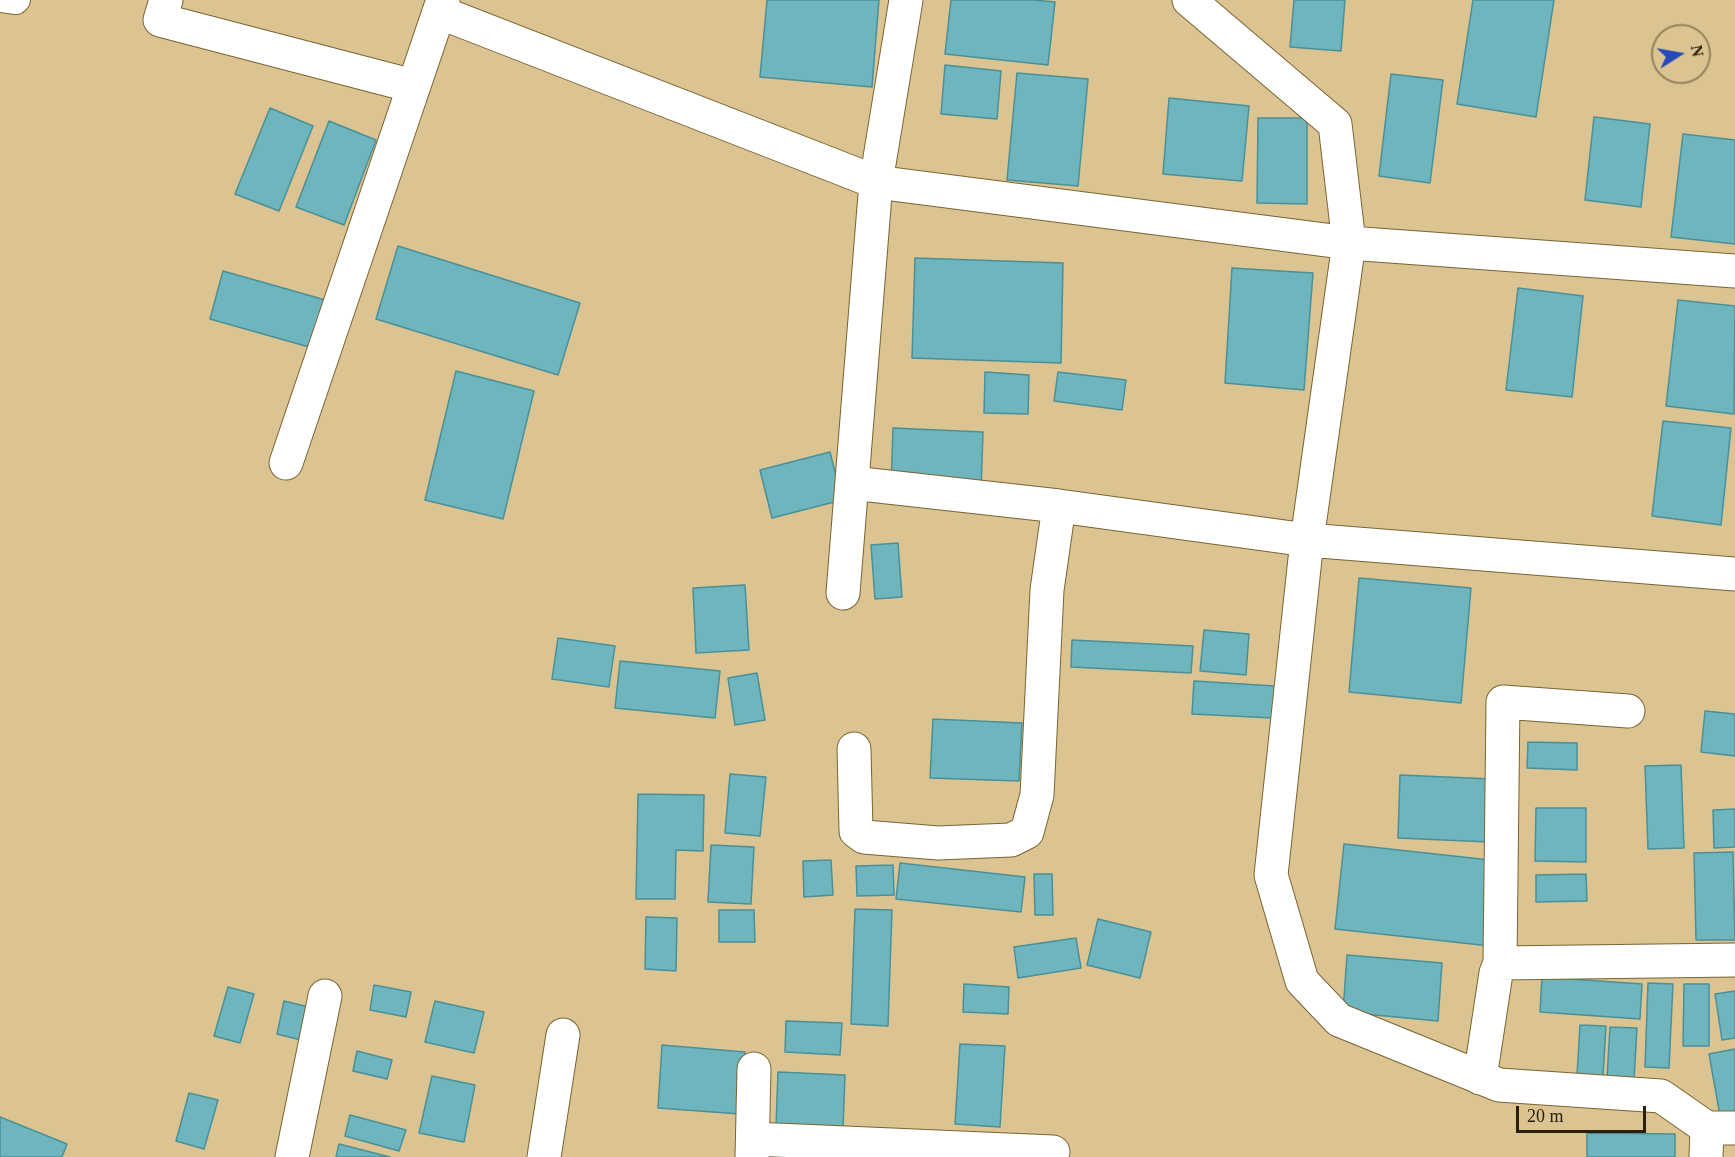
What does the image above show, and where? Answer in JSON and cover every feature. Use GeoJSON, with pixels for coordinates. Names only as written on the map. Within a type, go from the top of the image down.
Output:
{"type":"FeatureCollection","features":[{"type":"Feature","properties":{"kind":"street"},"geometry":{"type":"LineString","coordinates":[[166,0],[160,20],[413,86]]}},
{"type":"Feature","properties":{"kind":"street"},"geometry":{"type":"LineString","coordinates":[[843,593],[876,182],[906,0]]}},
{"type":"Feature","properties":{"kind":"street"},"geometry":{"type":"LineString","coordinates":[[1189,0],[1335,124],[1349,243],[1307,540],[1271,875],[1302,981],[1339,1020],[1480,1078],[1499,1085],[1661,1096],[1716,1138]]}},
{"type":"Feature","properties":{"kind":"street"},"geometry":{"type":"LineString","coordinates":[[286,463],[441,6],[876,182],[1349,243],[1735,271]]}},
{"type":"Feature","properties":{"kind":"street"},"geometry":{"type":"LineString","coordinates":[[852,483],[1059,506],[1307,540],[1735,573]]}},
{"type":"Feature","properties":{"kind":"street"},"geometry":{"type":"LineString","coordinates":[[854,749],[856,831],[864,837],[948,842],[1011,840],[1027,832],[1036,795],[1047,590],[1059,506]]}},
{"type":"Feature","properties":{"kind":"street"},"geometry":{"type":"LineString","coordinates":[[1480,1078],[1496,973],[1500,963],[1503,702],[1628,711]]}},
{"type":"Feature","properties":{"kind":"street"},"geometry":{"type":"LineString","coordinates":[[1500,963],[1735,960]]}},
{"type":"Feature","properties":{"kind":"street"},"geometry":{"type":"LineString","coordinates":[[292,1157],[325,996]]}},
{"type":"Feature","properties":{"kind":"street"},"geometry":{"type":"LineString","coordinates":[[544,1157],[563,1035]]}},
{"type":"Feature","properties":{"kind":"street"},"geometry":{"type":"LineString","coordinates":[[754,1069],[753,1148],[1053,1152]]}},
{"type":"Feature","properties":{"kind":"lane"},"geometry":{"type":"LineString","coordinates":[[0,0],[16,2],[18,0]]}},
{"type":"Feature","properties":{"kind":"building"},"geometry":{"type":"Polygon","coordinates":[[[767,0],[879,0],[872,87],[760,77],[767,0]]]}},
{"type":"Feature","properties":{"kind":"building"},"geometry":{"type":"Polygon","coordinates":[[[951,0],[1055,2],[1048,65],[945,54],[951,0]]]}},
{"type":"Feature","properties":{"kind":"building"},"geometry":{"type":"Polygon","coordinates":[[[1294,0],[1345,0],[1341,51],[1290,47],[1294,0]]]}},
{"type":"Feature","properties":{"kind":"building"},"geometry":{"type":"Polygon","coordinates":[[[1473,0],[1554,0],[1536,117],[1457,104],[1473,0]]]}},
{"type":"Feature","properties":{"kind":"building"},"geometry":{"type":"Polygon","coordinates":[[[945,65],[1001,71],[997,119],[941,114],[945,65]]]}},
{"type":"Feature","properties":{"kind":"building"},"geometry":{"type":"Polygon","coordinates":[[[1017,73],[1088,79],[1078,186],[1007,180],[1017,73]]]}},
{"type":"Feature","properties":{"kind":"building"},"geometry":{"type":"Polygon","coordinates":[[[1391,74],[1443,80],[1430,183],[1379,176],[1391,74]]]}},
{"type":"Feature","properties":{"kind":"building"},"geometry":{"type":"Polygon","coordinates":[[[1169,98],[1249,106],[1242,181],[1163,174],[1169,98]]]}},
{"type":"Feature","properties":{"kind":"building"},"geometry":{"type":"Polygon","coordinates":[[[270,108],[313,126],[279,211],[235,194],[270,108]]]}},
{"type":"Feature","properties":{"kind":"building"},"geometry":{"type":"Polygon","coordinates":[[[1594,117],[1650,124],[1641,207],[1585,200],[1594,117]]]}},
{"type":"Feature","properties":{"kind":"building"},"geometry":{"type":"Polygon","coordinates":[[[1258,118],[1307,118],[1307,204],[1257,203],[1258,118]]]}},
{"type":"Feature","properties":{"kind":"building"},"geometry":{"type":"Polygon","coordinates":[[[329,121],[376,140],[344,225],[296,207],[329,121]]]}},
{"type":"Feature","properties":{"kind":"building"},"geometry":{"type":"Polygon","coordinates":[[[1683,134],[1735,140],[1735,244],[1671,237],[1683,134]]]}},
{"type":"Feature","properties":{"kind":"building"},"geometry":{"type":"Polygon","coordinates":[[[398,246],[580,303],[558,375],[376,319],[398,246]]]}},
{"type":"Feature","properties":{"kind":"building"},"geometry":{"type":"Polygon","coordinates":[[[915,258],[1063,263],[1061,363],[912,358],[915,258]]]}},
{"type":"Feature","properties":{"kind":"building"},"geometry":{"type":"Polygon","coordinates":[[[1232,268],[1313,273],[1304,390],[1225,383],[1232,268]]]}},
{"type":"Feature","properties":{"kind":"building"},"geometry":{"type":"Polygon","coordinates":[[[223,271],[336,303],[323,351],[210,319],[223,271]]]}},
{"type":"Feature","properties":{"kind":"building"},"geometry":{"type":"Polygon","coordinates":[[[1518,288],[1583,296],[1572,397],[1506,390],[1518,288]]]}},
{"type":"Feature","properties":{"kind":"building"},"geometry":{"type":"Polygon","coordinates":[[[1678,300],[1735,306],[1734,414],[1666,406],[1678,300]]]}},
{"type":"Feature","properties":{"kind":"building"},"geometry":{"type":"Polygon","coordinates":[[[456,371],[534,391],[503,519],[425,500],[456,371]]]}},
{"type":"Feature","properties":{"kind":"building"},"geometry":{"type":"Polygon","coordinates":[[[985,372],[1029,375],[1028,414],[984,413],[985,372]]]}},
{"type":"Feature","properties":{"kind":"building"},"geometry":{"type":"Polygon","coordinates":[[[1058,372],[1126,380],[1122,410],[1054,401],[1058,372]]]}},
{"type":"Feature","properties":{"kind":"building"},"geometry":{"type":"Polygon","coordinates":[[[1663,421],[1731,428],[1721,525],[1652,516],[1663,421]]]}},
{"type":"Feature","properties":{"kind":"building"},"geometry":{"type":"Polygon","coordinates":[[[893,428],[983,432],[981,490],[891,486],[893,428]]]}},
{"type":"Feature","properties":{"kind":"building"},"geometry":{"type":"Polygon","coordinates":[[[830,452],[842,500],[772,518],[760,470],[830,452]]]}},
{"type":"Feature","properties":{"kind":"building"},"geometry":{"type":"Polygon","coordinates":[[[898,543],[902,597],[875,599],[871,545],[898,543]]]}},
{"type":"Feature","properties":{"kind":"building"},"geometry":{"type":"Polygon","coordinates":[[[1359,578],[1471,588],[1461,703],[1349,692],[1359,578]]]}},
{"type":"Feature","properties":{"kind":"building"},"geometry":{"type":"Polygon","coordinates":[[[745,585],[749,650],[696,653],[693,588],[745,585]]]}},
{"type":"Feature","properties":{"kind":"building"},"geometry":{"type":"Polygon","coordinates":[[[1204,630],[1249,634],[1246,675],[1200,671],[1204,630]]]}},
{"type":"Feature","properties":{"kind":"building"},"geometry":{"type":"Polygon","coordinates":[[[558,638],[615,646],[609,687],[552,679],[558,638]]]}},
{"type":"Feature","properties":{"kind":"building"},"geometry":{"type":"Polygon","coordinates":[[[1072,640],[1193,646],[1191,673],[1071,667],[1072,640]]]}},
{"type":"Feature","properties":{"kind":"building"},"geometry":{"type":"Polygon","coordinates":[[[620,661],[720,671],[715,718],[615,708],[620,661]]]}},
{"type":"Feature","properties":{"kind":"building"},"geometry":{"type":"Polygon","coordinates":[[[757,673],[765,720],[735,725],[728,678],[757,673]]]}},
{"type":"Feature","properties":{"kind":"building"},"geometry":{"type":"Polygon","coordinates":[[[1194,681],[1275,686],[1273,718],[1192,714],[1194,681]]]}},
{"type":"Feature","properties":{"kind":"building"},"geometry":{"type":"Polygon","coordinates":[[[1705,711],[1735,714],[1735,756],[1701,752],[1705,711]]]}},
{"type":"Feature","properties":{"kind":"building"},"geometry":{"type":"Polygon","coordinates":[[[933,719],[1022,723],[1019,781],[930,778],[933,719]]]}},
{"type":"Feature","properties":{"kind":"building"},"geometry":{"type":"Polygon","coordinates":[[[1528,742],[1577,743],[1577,770],[1527,768],[1528,742]]]}},
{"type":"Feature","properties":{"kind":"building"},"geometry":{"type":"Polygon","coordinates":[[[1681,765],[1684,848],[1648,849],[1645,766],[1681,765]]]}},
{"type":"Feature","properties":{"kind":"building"},"geometry":{"type":"Polygon","coordinates":[[[730,774],[766,777],[760,836],[725,833],[730,774]]]}},
{"type":"Feature","properties":{"kind":"building"},"geometry":{"type":"Polygon","coordinates":[[[1400,775],[1492,779],[1489,842],[1398,838],[1400,775]]]}},
{"type":"Feature","properties":{"kind":"building"},"geometry":{"type":"Polygon","coordinates":[[[638,794],[704,795],[703,851],[676,850],[675,899],[636,899],[638,794]]]}},
{"type":"Feature","properties":{"kind":"building"},"geometry":{"type":"Polygon","coordinates":[[[1536,808],[1586,808],[1586,862],[1535,861],[1536,808]]]}},
{"type":"Feature","properties":{"kind":"building"},"geometry":{"type":"Polygon","coordinates":[[[1735,809],[1735,847],[1714,848],[1713,810],[1735,809]]]}},
{"type":"Feature","properties":{"kind":"building"},"geometry":{"type":"Polygon","coordinates":[[[1344,844],[1499,861],[1490,946],[1335,929],[1344,844]]]}},
{"type":"Feature","properties":{"kind":"building"},"geometry":{"type":"Polygon","coordinates":[[[711,845],[754,847],[751,904],[708,902],[711,845]]]}},
{"type":"Feature","properties":{"kind":"building"},"geometry":{"type":"Polygon","coordinates":[[[1733,852],[1735,940],[1696,940],[1694,853],[1733,852]]]}},
{"type":"Feature","properties":{"kind":"building"},"geometry":{"type":"Polygon","coordinates":[[[831,860],[833,895],[804,897],[803,861],[831,860]]]}},
{"type":"Feature","properties":{"kind":"building"},"geometry":{"type":"Polygon","coordinates":[[[900,863],[1025,877],[1021,912],[896,899],[900,863]]]}},
{"type":"Feature","properties":{"kind":"building"},"geometry":{"type":"Polygon","coordinates":[[[893,865],[894,895],[857,896],[856,866],[893,865]]]}},
{"type":"Feature","properties":{"kind":"building"},"geometry":{"type":"Polygon","coordinates":[[[1034,874],[1052,874],[1053,915],[1035,915],[1034,874]]]}},
{"type":"Feature","properties":{"kind":"building"},"geometry":{"type":"Polygon","coordinates":[[[1586,874],[1587,901],[1536,902],[1536,875],[1586,874]]]}},
{"type":"Feature","properties":{"kind":"building"},"geometry":{"type":"Polygon","coordinates":[[[855,909],[892,910],[888,1026],[851,1024],[855,909]]]}},
{"type":"Feature","properties":{"kind":"building"},"geometry":{"type":"Polygon","coordinates":[[[719,910],[754,910],[755,942],[719,942],[719,910]]]}},
{"type":"Feature","properties":{"kind":"building"},"geometry":{"type":"Polygon","coordinates":[[[646,917],[677,918],[676,971],[645,969],[646,917]]]}},
{"type":"Feature","properties":{"kind":"building"},"geometry":{"type":"Polygon","coordinates":[[[1098,919],[1151,932],[1140,978],[1087,965],[1098,919]]]}},
{"type":"Feature","properties":{"kind":"building"},"geometry":{"type":"Polygon","coordinates":[[[1076,938],[1081,968],[1018,978],[1014,947],[1076,938]]]}},
{"type":"Feature","properties":{"kind":"building"},"geometry":{"type":"Polygon","coordinates":[[[1347,955],[1442,963],[1438,1021],[1343,1012],[1347,955]]]}},
{"type":"Feature","properties":{"kind":"building"},"geometry":{"type":"Polygon","coordinates":[[[1542,977],[1642,984],[1640,1019],[1540,1012],[1542,977]]]}},
{"type":"Feature","properties":{"kind":"building"},"geometry":{"type":"Polygon","coordinates":[[[1648,983],[1673,984],[1669,1068],[1645,1067],[1648,983]]]}},
{"type":"Feature","properties":{"kind":"building"},"geometry":{"type":"Polygon","coordinates":[[[964,984],[1009,987],[1008,1014],[963,1012],[964,984]]]}},
{"type":"Feature","properties":{"kind":"building"},"geometry":{"type":"Polygon","coordinates":[[[1684,984],[1709,984],[1709,1046],[1683,1046],[1684,984]]]}},
{"type":"Feature","properties":{"kind":"building"},"geometry":{"type":"Polygon","coordinates":[[[374,985],[411,992],[406,1017],[370,1010],[374,985]]]}},
{"type":"Feature","properties":{"kind":"building"},"geometry":{"type":"Polygon","coordinates":[[[228,987],[254,994],[240,1043],[214,1036],[228,987]]]}},
{"type":"Feature","properties":{"kind":"building"},"geometry":{"type":"Polygon","coordinates":[[[1735,991],[1735,1038],[1722,1040],[1715,994],[1735,991]]]}},
{"type":"Feature","properties":{"kind":"building"},"geometry":{"type":"Polygon","coordinates":[[[284,1001],[313,1008],[305,1041],[277,1034],[284,1001]]]}},
{"type":"Feature","properties":{"kind":"building"},"geometry":{"type":"Polygon","coordinates":[[[435,1001],[484,1012],[474,1053],[425,1042],[435,1001]]]}},
{"type":"Feature","properties":{"kind":"building"},"geometry":{"type":"Polygon","coordinates":[[[786,1021],[842,1023],[840,1055],[785,1052],[786,1021]]]}},
{"type":"Feature","properties":{"kind":"building"},"geometry":{"type":"Polygon","coordinates":[[[1580,1025],[1606,1026],[1603,1076],[1577,1075],[1580,1025]]]}},
{"type":"Feature","properties":{"kind":"building"},"geometry":{"type":"Polygon","coordinates":[[[1610,1027],[1637,1028],[1634,1080],[1607,1078],[1610,1027]]]}},
{"type":"Feature","properties":{"kind":"building"},"geometry":{"type":"Polygon","coordinates":[[[960,1044],[1005,1046],[1000,1127],[955,1124],[960,1044]]]}},
{"type":"Feature","properties":{"kind":"building"},"geometry":{"type":"Polygon","coordinates":[[[662,1045],[745,1052],[740,1114],[658,1108],[662,1045]]]}},
{"type":"Feature","properties":{"kind":"building"},"geometry":{"type":"Polygon","coordinates":[[[1735,1049],[1735,1119],[1721,1121],[1709,1054],[1735,1049]]]}},
{"type":"Feature","properties":{"kind":"building"},"geometry":{"type":"Polygon","coordinates":[[[357,1051],[392,1060],[387,1079],[353,1071],[357,1051]]]}},
{"type":"Feature","properties":{"kind":"building"},"geometry":{"type":"Polygon","coordinates":[[[778,1072],[845,1075],[843,1128],[776,1126],[778,1072]]]}},
{"type":"Feature","properties":{"kind":"building"},"geometry":{"type":"Polygon","coordinates":[[[432,1076],[475,1085],[464,1142],[419,1133],[432,1076]]]}},
{"type":"Feature","properties":{"kind":"building"},"geometry":{"type":"Polygon","coordinates":[[[189,1093],[218,1100],[204,1149],[176,1141],[189,1093]]]}},
{"type":"Feature","properties":{"kind":"building"},"geometry":{"type":"Polygon","coordinates":[[[350,1115],[406,1130],[399,1151],[345,1136],[350,1115]]]}},
{"type":"Feature","properties":{"kind":"building"},"geometry":{"type":"Polygon","coordinates":[[[0,1117],[67,1144],[62,1157],[0,1157],[0,1117]]]}},
{"type":"Feature","properties":{"kind":"building"},"geometry":{"type":"Polygon","coordinates":[[[1587,1133],[1675,1134],[1675,1157],[1587,1157],[1587,1133]]]}},
{"type":"Feature","properties":{"kind":"building"},"geometry":{"type":"Polygon","coordinates":[[[339,1144],[390,1157],[336,1157],[339,1144]]]}}]}
